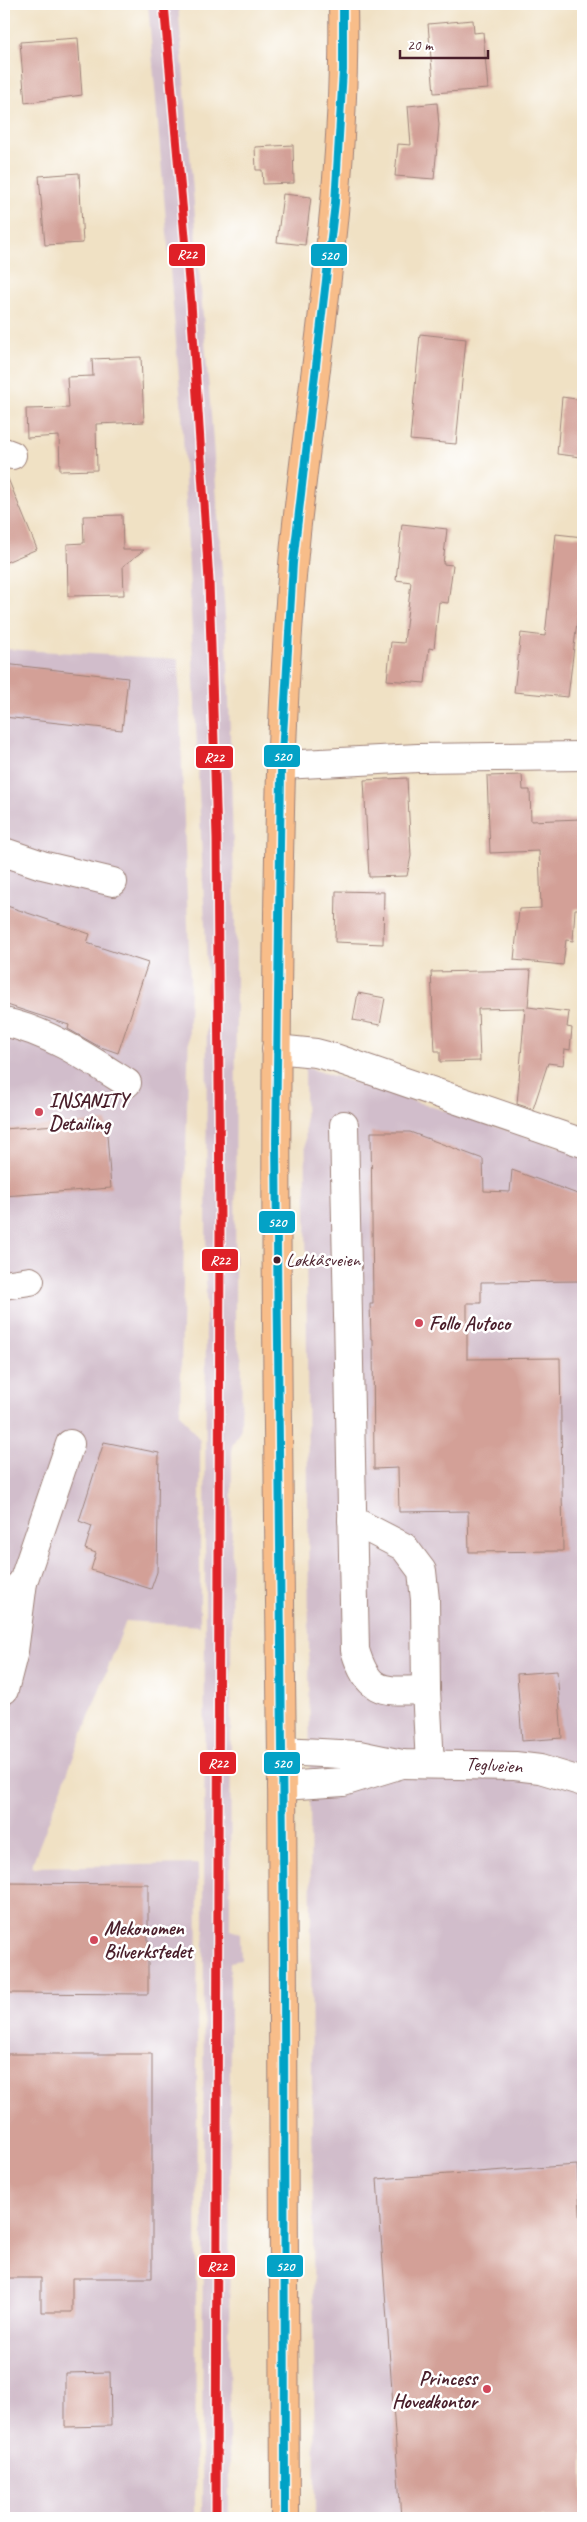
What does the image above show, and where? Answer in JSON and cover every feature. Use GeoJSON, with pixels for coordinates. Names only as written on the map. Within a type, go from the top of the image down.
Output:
{"type":"FeatureCollection","features":[{"type":"Feature","properties":{"kind":"main road"},"geometry":{"type":"LineString","coordinates":[[285,2518],[282,1751],[276,1049],[282,765],[292,580],[337,186],[343,87],[343,4]]}},
{"type":"Feature","properties":{"kind":"street"},"geometry":{"type":"LineString","coordinates":[[282,765],[418,758],[583,756]]}},
{"type":"Feature","properties":{"kind":"street"},"geometry":{"type":"LineString","coordinates":[[4,852],[42,865],[113,882]]}},
{"type":"Feature","properties":{"kind":"street"},"geometry":{"type":"LineString","coordinates":[[4,1022],[50,1038],[76,1051],[127,1083]]}},
{"type":"Feature","properties":{"kind":"street"},"geometry":{"type":"LineString","coordinates":[[276,1049],[316,1053],[335,1058],[583,1143]]}},
{"type":"Feature","properties":{"kind":"street"},"geometry":{"type":"LineString","coordinates":[[344,1125],[355,1650],[360,1669],[372,1685],[386,1691],[426,1690]]}},
{"type":"Feature","properties":{"kind":"street"},"geometry":{"type":"LineString","coordinates":[[4,1690],[14,1651],[23,1582],[70,1444]]}},
{"type":"Feature","properties":{"kind":"street"},"geometry":{"type":"LineString","coordinates":[[352,1520],[404,1547],[422,1571],[425,1600],[426,1690],[430,1764]]}},
{"type":"Feature","properties":{"kind":"street"},"geometry":{"type":"LineString","coordinates":[[4,1600],[23,1582]]}},
{"type":"Feature","properties":{"kind":"street","name":"Teglveien"},"geometry":{"type":"LineString","coordinates":[[282,1751],[359,1755],[402,1764],[515,1766],[540,1769],[583,1782]]}},
{"type":"Feature","properties":{"kind":"street","name":"Teglveien"},"geometry":{"type":"LineString","coordinates":[[282,1786],[343,1782],[402,1764]]}},
{"type":"Feature","properties":{"kind":"shaded area"},"geometry":{"type":"Polygon","coordinates":[[[148,4],[178,4],[212,428],[228,660],[236,962],[235,1334],[242,1360],[241,1428],[232,1446],[230,1930],[240,1933],[241,1960],[230,1962],[229,2518],[202,2518],[207,970],[182,414],[148,4]]]}},
{"type":"Feature","properties":{"kind":"shaded area"},"geometry":{"type":"Polygon","coordinates":[[[4,649],[178,659],[190,979],[180,1414],[200,1440],[200,1626],[126,1621],[31,1867],[198,1864],[195,2518],[4,2518],[4,649]]]}},
{"type":"Feature","properties":{"kind":"shaded area"},"geometry":{"type":"Polygon","coordinates":[[[305,1067],[583,1154],[583,2518],[315,2518],[305,1067]]]}},
{"type":"Feature","properties":{"kind":"building"},"geometry":{"type":"Polygon","coordinates":[[[473,20],[474,33],[483,32],[488,89],[434,93],[428,24],[473,20]]]}},
{"type":"Feature","properties":{"kind":"building"},"geometry":{"type":"Polygon","coordinates":[[[78,38],[82,95],[25,103],[20,42],[78,38]]]}},
{"type":"Feature","properties":{"kind":"building"},"geometry":{"type":"Polygon","coordinates":[[[437,103],[439,125],[434,179],[395,176],[398,144],[411,145],[408,106],[437,103]]]}},
{"type":"Feature","properties":{"kind":"building"},"geometry":{"type":"Polygon","coordinates":[[[293,145],[294,183],[263,184],[262,170],[256,170],[255,147],[293,145]]]}},
{"type":"Feature","properties":{"kind":"building"},"geometry":{"type":"Polygon","coordinates":[[[79,173],[83,243],[45,245],[39,176],[79,173]]]}},
{"type":"Feature","properties":{"kind":"building"},"geometry":{"type":"Polygon","coordinates":[[[283,194],[311,197],[305,245],[277,242],[283,194]]]}},
{"type":"Feature","properties":{"kind":"building"},"geometry":{"type":"Polygon","coordinates":[[[420,334],[466,339],[456,444],[410,440],[420,334]]]}},
{"type":"Feature","properties":{"kind":"building"},"geometry":{"type":"Polygon","coordinates":[[[141,357],[144,422],[96,424],[97,470],[60,471],[59,436],[27,438],[26,409],[69,408],[67,377],[93,376],[92,359],[141,357]]]}},
{"type":"Feature","properties":{"kind":"building"},"geometry":{"type":"Polygon","coordinates":[[[562,397],[583,400],[581,457],[557,454],[562,397]]]}},
{"type":"Feature","properties":{"kind":"building"},"geometry":{"type":"Polygon","coordinates":[[[4,469],[37,549],[4,563],[4,469]]]}},
{"type":"Feature","properties":{"kind":"building"},"geometry":{"type":"Polygon","coordinates":[[[122,515],[123,550],[144,550],[123,566],[124,595],[68,596],[67,544],[84,543],[83,516],[122,515]]]}},
{"type":"Feature","properties":{"kind":"building"},"geometry":{"type":"Polygon","coordinates":[[[402,524],[447,529],[443,564],[453,565],[448,603],[439,602],[434,649],[429,648],[425,683],[387,680],[391,642],[404,643],[411,582],[396,580],[402,524]]]}},
{"type":"Feature","properties":{"kind":"building"},"geometry":{"type":"Polygon","coordinates":[[[556,534],[583,537],[583,605],[579,605],[568,697],[514,692],[521,633],[545,636],[556,534]]]}},
{"type":"Feature","properties":{"kind":"building"},"geometry":{"type":"Polygon","coordinates":[[[4,664],[128,678],[122,730],[4,717],[4,664]]]}},
{"type":"Feature","properties":{"kind":"building"},"geometry":{"type":"Polygon","coordinates":[[[522,775],[523,790],[530,790],[531,821],[580,819],[583,909],[575,909],[573,941],[566,940],[563,965],[514,960],[519,909],[541,908],[539,851],[490,853],[487,776],[522,775]]]}},
{"type":"Feature","properties":{"kind":"building"},"geometry":{"type":"Polygon","coordinates":[[[407,778],[411,856],[407,876],[369,877],[364,780],[407,778]]]}},
{"type":"Feature","properties":{"kind":"building"},"geometry":{"type":"Polygon","coordinates":[[[336,891],[384,892],[383,944],[335,942],[336,891]]]}},
{"type":"Feature","properties":{"kind":"building"},"geometry":{"type":"Polygon","coordinates":[[[4,905],[90,934],[87,943],[148,963],[118,1053],[98,1046],[68,1029],[69,1025],[4,1004],[4,905]]]}},
{"type":"Feature","properties":{"kind":"building"},"geometry":{"type":"Polygon","coordinates":[[[531,970],[528,1007],[569,1012],[567,1027],[572,1028],[570,1050],[565,1049],[563,1065],[548,1063],[533,1109],[517,1104],[525,1008],[478,1009],[480,1061],[440,1062],[440,1051],[435,1051],[431,972],[531,970]]]}},
{"type":"Feature","properties":{"kind":"building"},"geometry":{"type":"Polygon","coordinates":[[[358,993],[385,998],[380,1025],[353,1020],[358,993]]]}},
{"type":"Feature","properties":{"kind":"building"},"geometry":{"type":"Polygon","coordinates":[[[106,1121],[111,1188],[4,1196],[4,1129],[106,1121]]]}},
{"type":"Feature","properties":{"kind":"building"},"geometry":{"type":"Polygon","coordinates":[[[371,1132],[410,1132],[483,1159],[484,1191],[510,1192],[512,1170],[583,1196],[583,1281],[481,1282],[481,1303],[467,1303],[467,1359],[560,1358],[563,1551],[469,1552],[468,1511],[399,1512],[398,1468],[374,1469],[373,1339],[371,1339],[370,1304],[373,1304],[371,1132]]]}},
{"type":"Feature","properties":{"kind":"building"},"geometry":{"type":"Polygon","coordinates":[[[104,1442],[159,1453],[157,1572],[151,1589],[91,1570],[96,1553],[85,1549],[92,1526],[79,1521],[104,1442]]]}},
{"type":"Feature","properties":{"kind":"building"},"geometry":{"type":"Polygon","coordinates":[[[557,1671],[562,1738],[522,1741],[517,1674],[557,1671]]]}},
{"type":"Feature","properties":{"kind":"building"},"geometry":{"type":"Polygon","coordinates":[[[4,1883],[148,1884],[148,1994],[4,1993],[4,1883]]]}},
{"type":"Feature","properties":{"kind":"building"},"geometry":{"type":"Polygon","coordinates":[[[4,2054],[152,2054],[152,2278],[72,2278],[72,2312],[41,2312],[41,2278],[4,2278],[4,2054]]]}},
{"type":"Feature","properties":{"kind":"building","name":"Princess Hovedkontor"},"geometry":{"type":"Polygon","coordinates":[[[577,2165],[583,2259],[583,2518],[401,2518],[377,2179],[577,2165]]]}},
{"type":"Feature","properties":{"kind":"building"},"geometry":{"type":"Polygon","coordinates":[[[110,2372],[111,2426],[65,2427],[65,2373],[110,2372]]]}},
{"type":"Feature","properties":{"kind":"transit line","name":"R22"},"geometry":{"type":"LineString","coordinates":[[164,4],[191,303],[209,581],[217,838],[220,1218],[216,2518]]}},
{"type":"Feature","properties":{"kind":"transit line","name":"520"},"geometry":{"type":"LineString","coordinates":[[285,2518],[284,1949],[276,1142],[281,772],[293,563],[335,203],[343,70],[343,4]]}},
{"type":"Feature","properties":{"kind":"place","name":"INSANITY Detailing"},"geometry":{"type":"Point","coordinates":[39,1112]}},
{"type":"Feature","properties":{"kind":"place","name":"Løkkåsveien"},"geometry":{"type":"Point","coordinates":[277,1260]}},
{"type":"Feature","properties":{"kind":"place","name":"Follo Autoco"},"geometry":{"type":"Point","coordinates":[419,1323]}},
{"type":"Feature","properties":{"kind":"place","name":"Mekonomen Bilverkstedet"},"geometry":{"type":"Point","coordinates":[94,1940]}},
{"type":"Feature","properties":{"kind":"place","name":"Princess Hovedkontor"},"geometry":{"type":"Point","coordinates":[487,2389]}}]}
